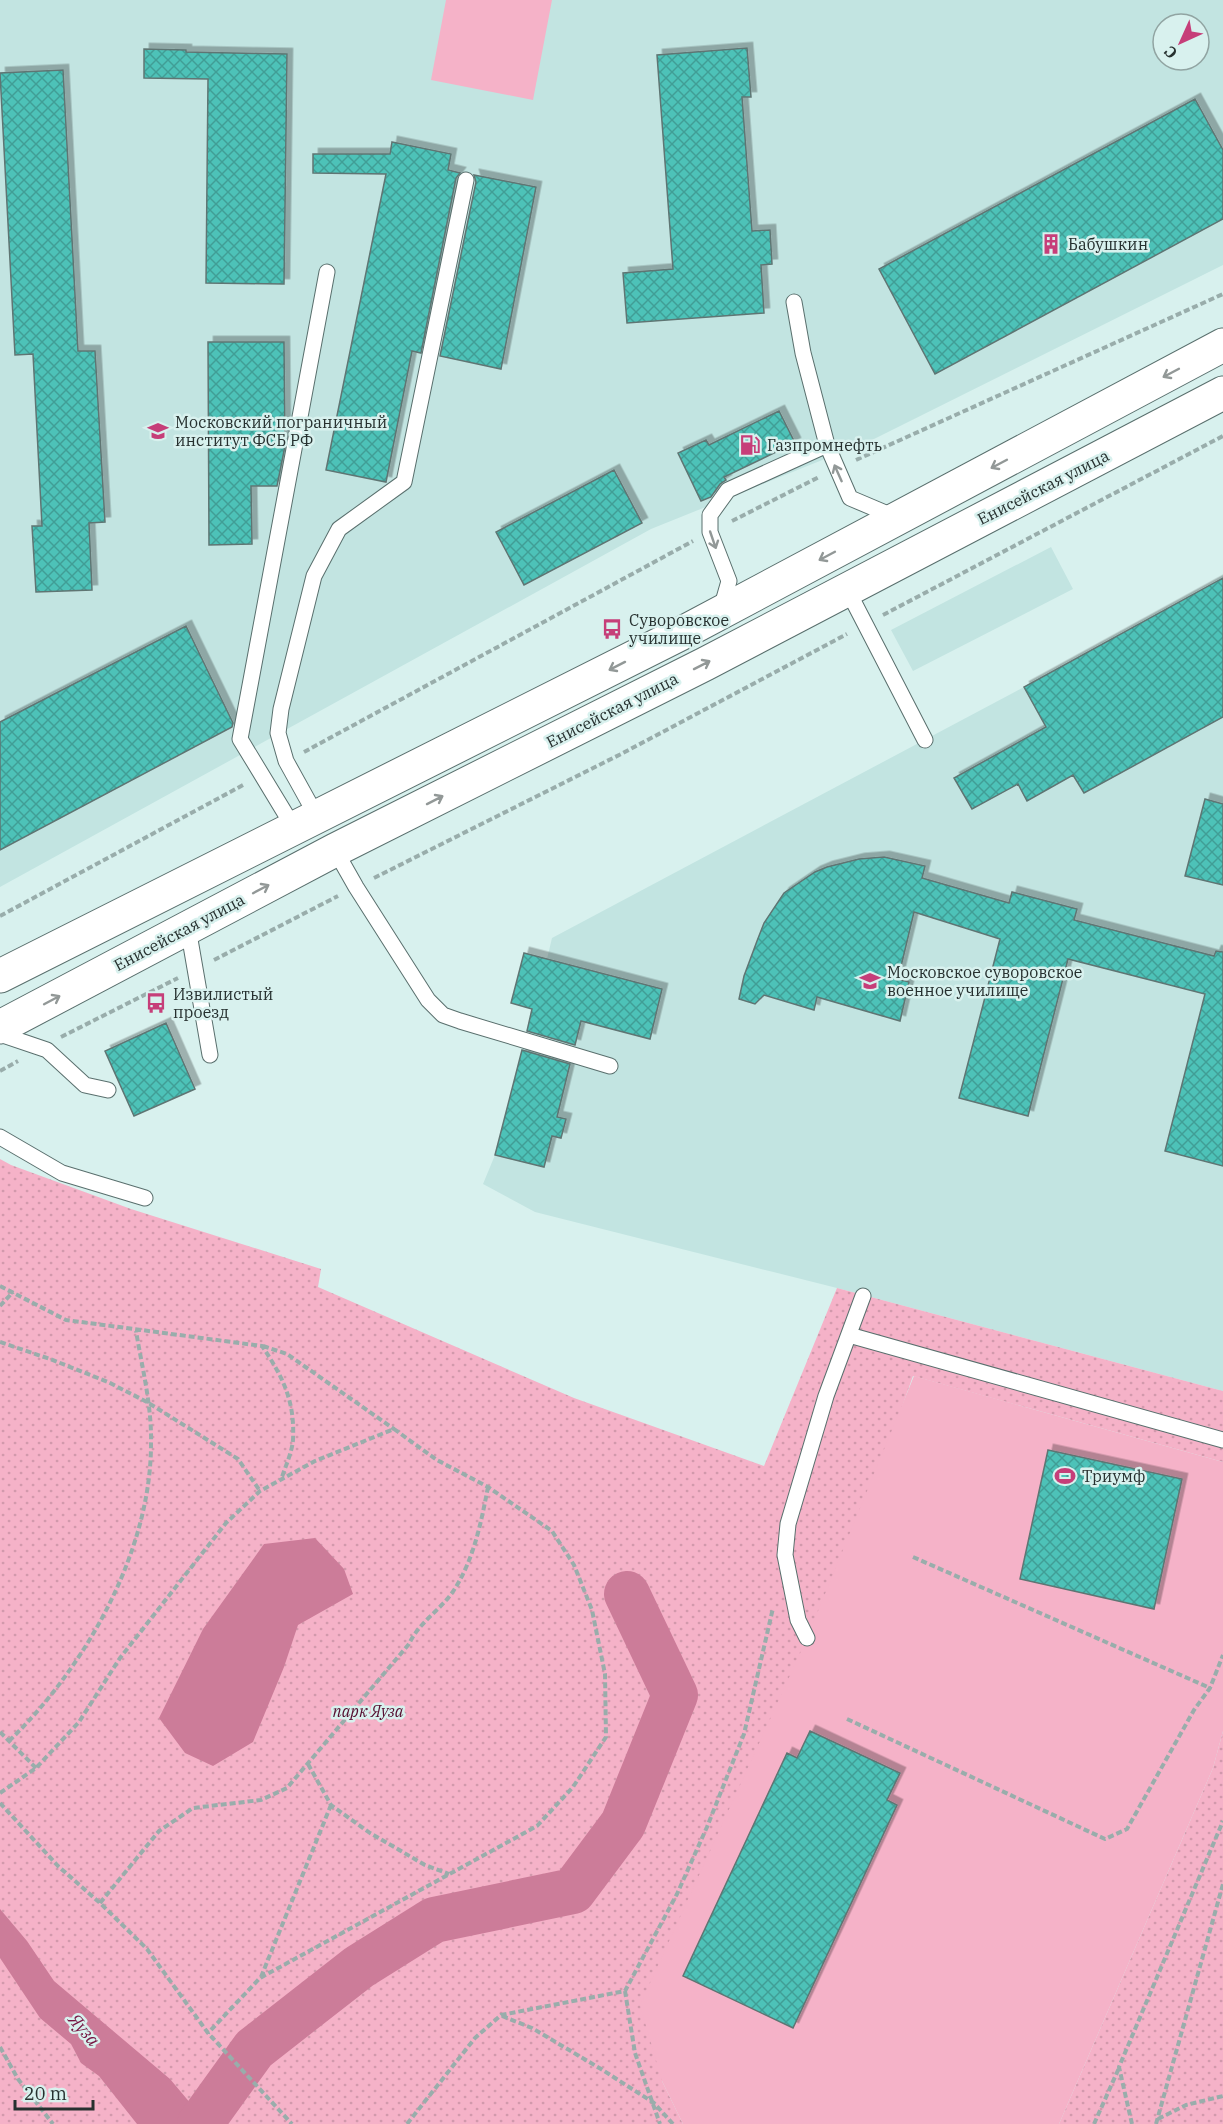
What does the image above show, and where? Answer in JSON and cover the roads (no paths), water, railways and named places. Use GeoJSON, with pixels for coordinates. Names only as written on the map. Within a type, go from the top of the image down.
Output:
{"type":"FeatureCollection","features":[{"type":"Feature","properties":{"kind":"main road"},"geometry":{"type":"LineString","coordinates":[[0,976],[720,613],[1223,345]]}},
{"type":"Feature","properties":{"kind":"main road","name":"Енисейская улица"},"geometry":{"type":"LineString","coordinates":[[0,1027],[335,850],[705,664],[1223,393]]}},
{"type":"Feature","properties":{"kind":"lane"},"geometry":{"type":"LineString","coordinates":[[306,822],[278,733],[281,709],[314,576],[339,529],[404,482],[466,180]]}},
{"type":"Feature","properties":{"kind":"lane"},"geometry":{"type":"LineString","coordinates":[[306,822],[262,774],[240,739],[327,272]]}},
{"type":"Feature","properties":{"kind":"lane"},"geometry":{"type":"LineString","coordinates":[[794,302],[803,352],[827,445],[850,498],[898,518]]}},
{"type":"Feature","properties":{"kind":"lane"},"geometry":{"type":"LineString","coordinates":[[720,613],[729,581],[710,532],[710,515],[728,490],[827,445]]}},
{"type":"Feature","properties":{"kind":"lane"},"geometry":{"type":"LineString","coordinates":[[848,589],[925,740]]}},
{"type":"Feature","properties":{"kind":"lane"},"geometry":{"type":"LineString","coordinates":[[335,850],[428,1000],[443,1015],[610,1066]]}},
{"type":"Feature","properties":{"kind":"lane"},"geometry":{"type":"LineString","coordinates":[[188,928],[210,1054]]}},
{"type":"Feature","properties":{"kind":"lane"},"geometry":{"type":"LineString","coordinates":[[0,1034],[47,1050],[85,1085],[108,1090]]}},
{"type":"Feature","properties":{"kind":"lane"},"geometry":{"type":"LineString","coordinates":[[0,1137],[62,1173],[145,1198]]}},
{"type":"Feature","properties":{"kind":"lane"},"geometry":{"type":"LineString","coordinates":[[807,1638],[798,1620],[785,1555],[788,1524],[826,1396],[863,1296]]}},
{"type":"Feature","properties":{"kind":"lane"},"geometry":{"type":"LineString","coordinates":[[849,1335],[1223,1440]]}},
{"type":"Feature","properties":{"kind":"water"},"geometry":{"type":"Polygon","coordinates":[[[315,1538],[344,1569],[353,1594],[298,1625],[284,1667],[253,1742],[213,1766],[185,1753],[159,1718],[203,1629],[264,1544],[315,1538]]]}},
{"type":"Feature","properties":{"kind":"water","name":"Яуза"},"geometry":{"type":"Polygon","coordinates":[[[0,1909],[27,1941],[54,1981],[170,2079],[202,2117],[205,2124],[137,2124],[99,2076],[81,2063],[71,2044],[40,2018],[0,1958],[0,1909]]]}},
{"type":"Feature","properties":{"kind":"waterway"},"geometry":{"type":"LineString","coordinates":[[200,2124],[254,2049],[359,1967],[434,1920],[573,1891],[623,1824],[675,1695],[627,1594]]}},
{"type":"Feature","properties":{"kind":"place","name":"Бабушкин"},"geometry":{"type":"Point","coordinates":[1051,244]}},
{"type":"Feature","properties":{"kind":"place","name":"Московский пограничный институт ФСБ РФ"},"geometry":{"type":"Point","coordinates":[158,431]}},
{"type":"Feature","properties":{"kind":"place","name":"Газпромнефть"},"geometry":{"type":"Point","coordinates":[750,445]}},
{"type":"Feature","properties":{"kind":"place","name":"Суворовское училище"},"geometry":{"type":"Point","coordinates":[612,629]}},
{"type":"Feature","properties":{"kind":"place","name":"Московское суворовское военное училище"},"geometry":{"type":"Point","coordinates":[870,981]}},
{"type":"Feature","properties":{"kind":"place","name":"Извилистый проезд"},"geometry":{"type":"Point","coordinates":[156,1003]}},
{"type":"Feature","properties":{"kind":"place","name":"Триумф"},"geometry":{"type":"Point","coordinates":[1065,1476]}},
{"type":"Feature","properties":{"kind":"park label","name":"парк Яуза"},"geometry":{"type":"Point","coordinates":[368,1711]}}]}
